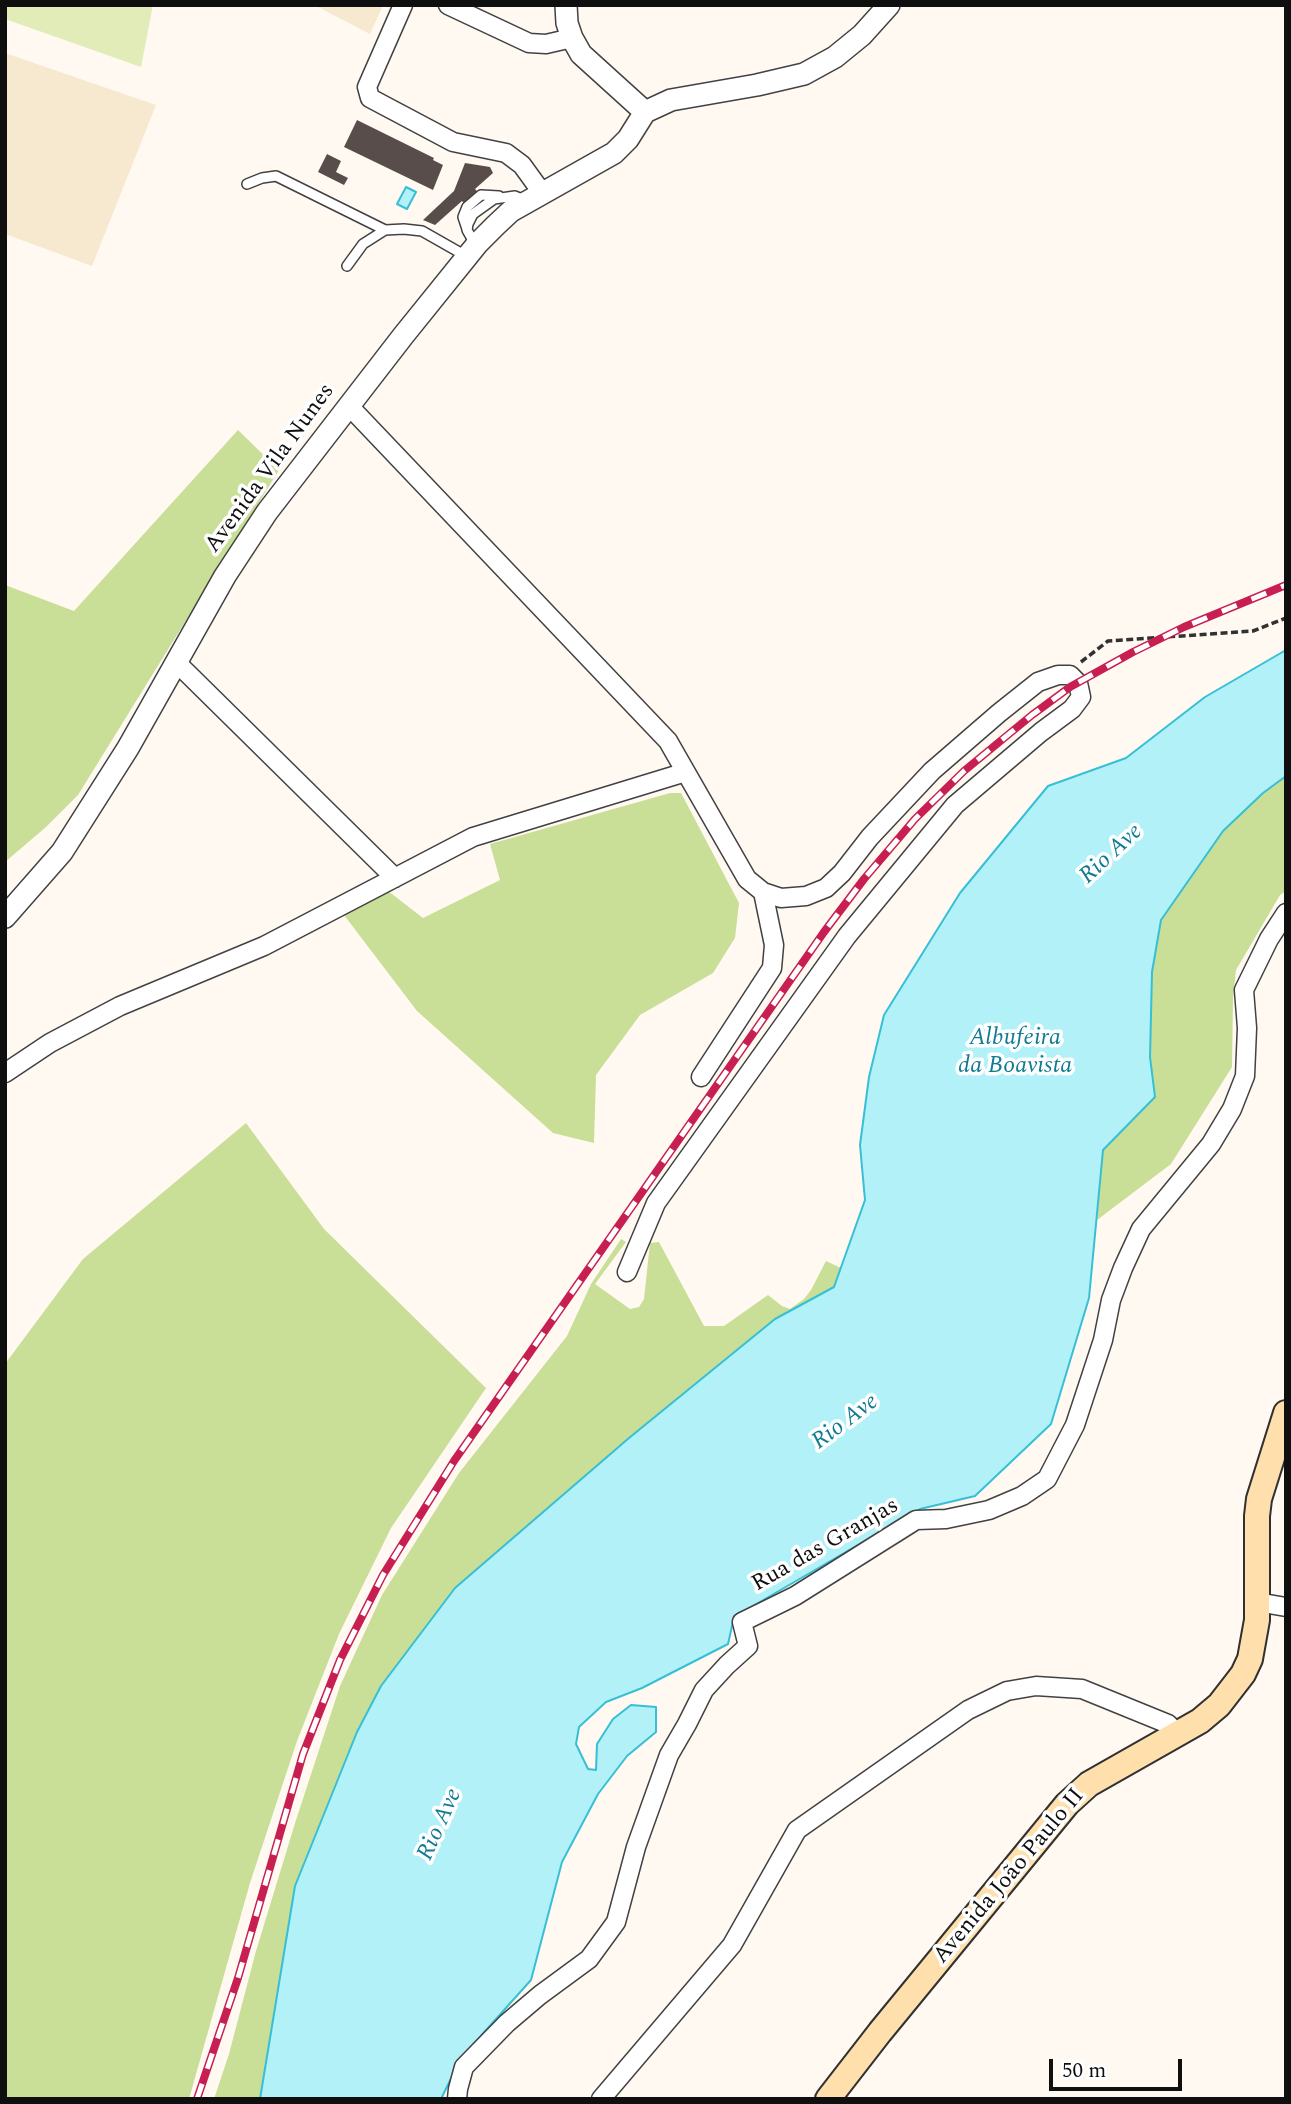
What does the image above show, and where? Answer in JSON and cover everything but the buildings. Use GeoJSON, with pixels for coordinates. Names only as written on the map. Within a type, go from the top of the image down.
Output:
{"type":"FeatureCollection","features":[{"type":"Feature","properties":{"kind":"main road","name":"Avenida João Paulo II"},"geometry":{"type":"LineString","coordinates":[[828,2099],[1067,1804],[1089,1783],[1200,1721],[1219,1705],[1243,1674],[1254,1640],[1259,1499],[1286,1413]]}},
{"type":"Feature","properties":{"kind":"street"},"geometry":{"type":"LineString","coordinates":[[403,5],[367,87],[370,98],[453,142],[506,153],[522,164],[536,198]]}},
{"type":"Feature","properties":{"kind":"street"},"geometry":{"type":"LineString","coordinates":[[448,5],[529,43],[545,44],[572,38]]}},
{"type":"Feature","properties":{"kind":"street"},"geometry":{"type":"LineString","coordinates":[[566,5],[567,23],[581,54],[645,112],[671,100],[804,74],[835,57],[862,35],[889,5]]}},
{"type":"Feature","properties":{"kind":"street","name":"Avenida Vila Nunes"},"geometry":{"type":"LineString","coordinates":[[5,917],[62,852],[128,748],[225,576],[267,512],[350,407],[470,245],[511,211],[614,153],[628,139],[645,112]]}},
{"type":"Feature","properties":{"kind":"street"},"geometry":{"type":"LineString","coordinates":[[350,407],[668,741],[747,878],[762,892],[781,898],[806,896],[826,888],[932,771],[1038,682],[1058,675],[1070,675],[1078,683],[1080,697],[1072,709],[955,805],[847,936],[656,1203],[627,1272]]}},
{"type":"Feature","properties":{"kind":"street"},"geometry":{"type":"LineString","coordinates":[[177,663],[395,878]]}},
{"type":"Feature","properties":{"kind":"street"},"geometry":{"type":"LineString","coordinates":[[5,1073],[50,1043],[120,1006],[264,946],[473,837],[687,772]]}},
{"type":"Feature","properties":{"kind":"street"},"geometry":{"type":"LineString","coordinates":[[701,1077],[772,968],[774,945],[762,892]]}},
{"type":"Feature","properties":{"kind":"street","name":"Rua das Granjas"},"geometry":{"type":"LineString","coordinates":[[457,2099],[464,2067],[507,2023],[589,1959],[616,1922],[636,1847],[668,1755],[704,1690],[748,1646],[742,1622],[795,1596],[916,1520],[946,1519],[989,1510],[1022,1496],[1047,1479],[1075,1426],[1103,1340],[1111,1300],[1141,1229],[1211,1144],[1232,1109],[1245,1076],[1247,1028],[1244,990],[1269,939],[1286,913]]}},
{"type":"Feature","properties":{"kind":"street"},"geometry":{"type":"LineString","coordinates":[[1257,1602],[1286,1607]]}},
{"type":"Feature","properties":{"kind":"street"},"geometry":{"type":"LineString","coordinates":[[601,2099],[732,1945],[797,1830],[968,1710],[1007,1692],[1036,1686],[1082,1689],[1168,1724],[1178,1734]]}},
{"type":"Feature","properties":{"kind":"lane"},"geometry":{"type":"LineString","coordinates":[[247,184],[275,176],[385,230],[422,232],[470,245],[467,224],[474,214],[494,199],[515,196],[536,198]]}},
{"type":"Feature","properties":{"kind":"lane"},"geometry":{"type":"LineString","coordinates":[[347,266],[363,244],[385,230]]}},
{"type":"Feature","properties":{"kind":"path"},"geometry":{"type":"LineString","coordinates":[[1058,675],[1084,661],[1108,641],[1253,631],[1286,618]]}},
{"type":"Feature","properties":{"kind":"shaded area"},"geometry":{"type":"Polygon","coordinates":[[[314,5],[383,5],[370,34],[314,5]]]}},
{"type":"Feature","properties":{"kind":"shaded area"},"geometry":{"type":"Polygon","coordinates":[[[5,53],[156,105],[92,266],[5,234],[5,53]]]}},
{"type":"Feature","properties":{"kind":"green space"},"geometry":{"type":"Polygon","coordinates":[[[5,5],[153,5],[141,67],[5,19],[5,5]]]}},
{"type":"Feature","properties":{"kind":"green space"},"geometry":{"type":"Polygon","coordinates":[[[238,430],[279,470],[78,795],[5,862],[5,585],[74,611],[238,430]]]}},
{"type":"Feature","properties":{"kind":"green space"},"geometry":{"type":"Polygon","coordinates":[[[1286,776],[1286,891],[1280,895],[1236,970],[1232,1067],[1171,1164],[1097,1220],[1103,1150],[1155,1097],[1150,1057],[1152,972],[1161,920],[1223,831],[1263,793],[1286,776]]]}},
{"type":"Feature","properties":{"kind":"green space"},"geometry":{"type":"Polygon","coordinates":[[[670,793],[681,793],[739,903],[735,938],[713,973],[640,1015],[596,1075],[594,1143],[553,1133],[417,1011],[344,915],[388,891],[423,918],[500,880],[490,844],[670,793]]]}},
{"type":"Feature","properties":{"kind":"green space"},"geometry":{"type":"Polygon","coordinates":[[[246,1123],[324,1229],[486,1388],[391,1528],[339,1634],[297,1741],[250,1883],[189,2099],[5,2099],[5,1364],[83,1259],[246,1123]]]}},
{"type":"Feature","properties":{"kind":"green space"},"geometry":{"type":"Polygon","coordinates":[[[621,1239],[626,1242],[595,1284],[630,1309],[639,1307],[644,1299],[650,1243],[659,1242],[704,1326],[724,1326],[768,1295],[790,1309],[811,1290],[826,1261],[841,1268],[834,1287],[775,1319],[629,1438],[455,1588],[381,1686],[357,1732],[295,1886],[260,2099],[214,2099],[229,2054],[256,1951],[340,1686],[382,1595],[459,1473],[567,1336],[591,1284],[621,1239]]]}},
{"type":"Feature","properties":{"kind":"water"},"geometry":{"type":"Polygon","coordinates":[[[406,187],[416,192],[407,209],[397,204],[406,187]]]}},
{"type":"Feature","properties":{"kind":"water","name":"Albufeira da Boavista"},"geometry":{"type":"Polygon","coordinates":[[[1286,650],[1286,776],[1263,793],[1223,831],[1161,920],[1152,972],[1150,1057],[1155,1097],[1103,1150],[1089,1298],[1051,1424],[975,1496],[920,1509],[734,1617],[728,1644],[642,1688],[606,1702],[579,1727],[576,1744],[588,1769],[596,1770],[597,1744],[613,1719],[631,1705],[656,1707],[656,1732],[627,1756],[598,1794],[562,1862],[531,1980],[461,2058],[441,2099],[260,2099],[295,1886],[357,1732],[381,1686],[455,1588],[629,1438],[775,1319],[834,1287],[865,1200],[860,1145],[869,1077],[884,1015],[960,893],[1048,786],[1126,758],[1205,697],[1286,650]]]}},
{"type":"Feature","properties":{"kind":"railway"},"geometry":{"type":"LineString","coordinates":[[197,2099],[238,1978],[303,1754],[340,1660],[383,1575],[454,1461],[824,932],[915,819],[964,771],[1032,715],[1070,687],[1133,652],[1184,627],[1286,585]]}},
{"type":"Feature","properties":{"kind":"water label","name":"Rio Ave"},"geometry":{"type":"Point","coordinates":[1112,855]}},
{"type":"Feature","properties":{"kind":"water label","name":"Rio Ave"},"geometry":{"type":"Point","coordinates":[846,1423]}},
{"type":"Feature","properties":{"kind":"water label","name":"Rio Ave"},"geometry":{"type":"Point","coordinates":[441,1825]}}]}
